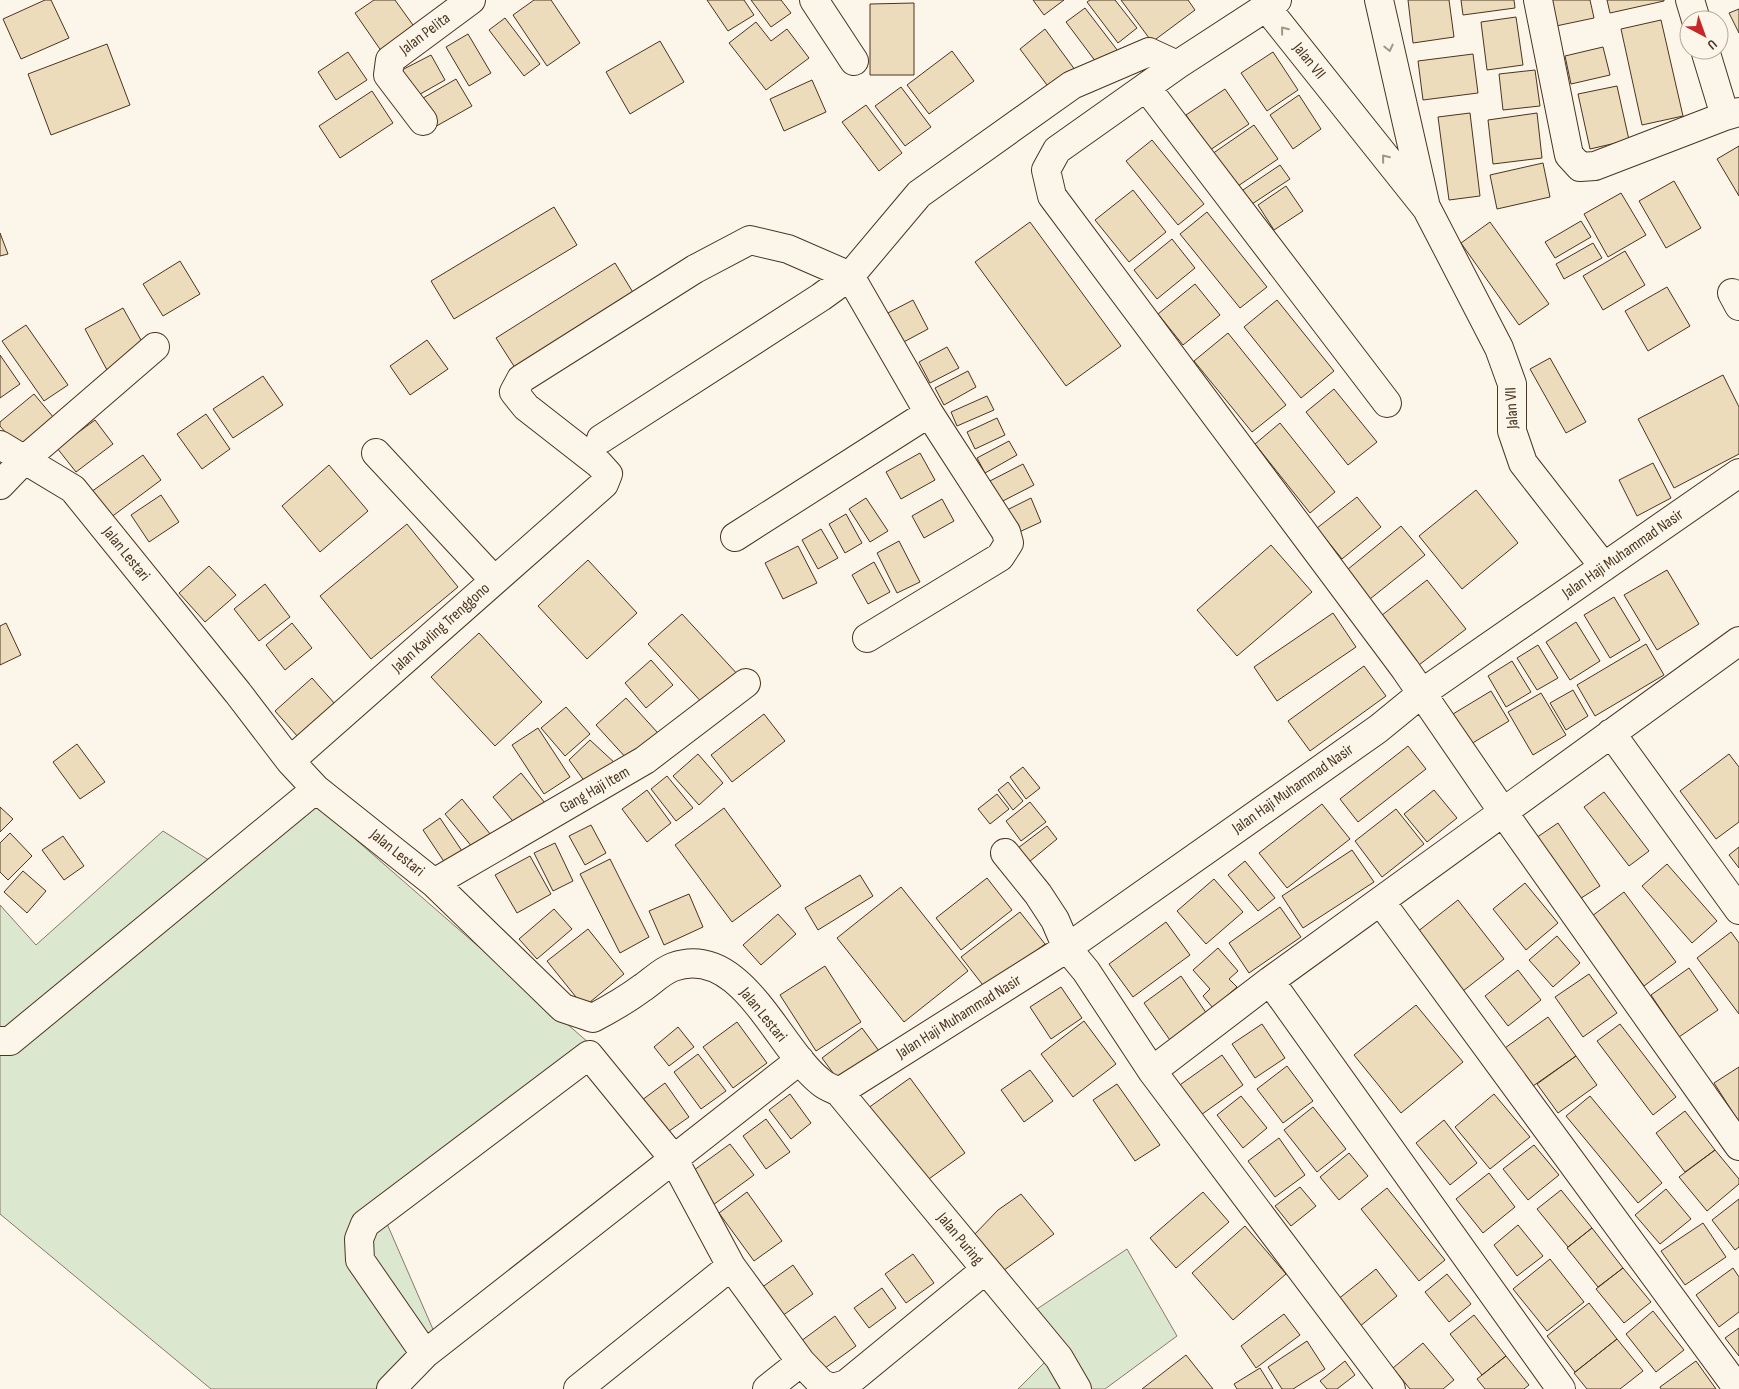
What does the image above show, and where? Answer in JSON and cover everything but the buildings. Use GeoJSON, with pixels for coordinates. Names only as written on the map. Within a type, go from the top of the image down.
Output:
{"type":"FeatureCollection","features":[{"type":"Feature","properties":{"kind":"street","name":"Jalan Pelita"},"geometry":{"type":"LineString","coordinates":[[424,121],[388,75],[390,60],[471,0]]}},
{"type":"Feature","properties":{"kind":"street"},"geometry":{"type":"LineString","coordinates":[[814,0],[854,61]]}},
{"type":"Feature","properties":{"kind":"street","name":"Jalan VII"},"geometry":{"type":"LineString","coordinates":[[1378,0],[1427,209]]}},
{"type":"Feature","properties":{"kind":"street"},"geometry":{"type":"LineString","coordinates":[[1538,0],[1569,155],[1580,167],[1594,166],[1732,114],[1709,60]]}},
{"type":"Feature","properties":{"kind":"street"},"geometry":{"type":"LineString","coordinates":[[1271,4],[1177,65],[1057,150],[1046,170],[1052,196],[1422,693],[1502,812],[1739,1146]]}},
{"type":"Feature","properties":{"kind":"street","name":"Jalan VII"},"geometry":{"type":"LineString","coordinates":[[1271,4],[1427,209],[1499,348],[1512,384],[1512,431],[1523,463],[1604,567]]}},
{"type":"Feature","properties":{"kind":"street"},"geometry":{"type":"LineString","coordinates":[[600,439],[821,297],[850,276],[919,194],[1072,86],[1149,52],[1177,65]]}},
{"type":"Feature","properties":{"kind":"street"},"geometry":{"type":"LineString","coordinates":[[1146,87],[1387,403]]}},
{"type":"Feature","properties":{"kind":"street","name":"Jalan Kavling Trenggono"},"geometry":{"type":"LineString","coordinates":[[290,761],[604,484],[608,474],[599,464],[526,406],[514,392],[521,379],[695,269],[750,240],[788,249],[850,276]]}},
{"type":"Feature","properties":{"kind":"street"},"geometry":{"type":"LineString","coordinates":[[850,276],[929,413],[1006,532],[1010,543],[1000,557],[867,638]]}},
{"type":"Feature","properties":{"kind":"street"},"geometry":{"type":"LineString","coordinates":[[0,485],[24,460],[155,347]]}},
{"type":"Feature","properties":{"kind":"street"},"geometry":{"type":"LineString","coordinates":[[735,537],[929,413]]}},
{"type":"Feature","properties":{"kind":"street","name":"Jalan Lestari"},"geometry":{"type":"LineString","coordinates":[[0,445],[73,489],[238,693],[290,761],[316,789],[434,883],[563,1008],[593,1018],[619,1004],[672,967],[696,962],[718,968],[745,989],[800,1060],[822,1083],[839,1092]]}},
{"type":"Feature","properties":{"kind":"street"},"geometry":{"type":"LineString","coordinates":[[376,453],[494,580]]}},
{"type":"Feature","properties":{"kind":"street","name":"Jalan Haji Muhammad Nasir"},"geometry":{"type":"LineString","coordinates":[[839,1092],[1068,948],[1378,729],[1422,693],[1739,473]]}},
{"type":"Feature","properties":{"kind":"street"},"geometry":{"type":"LineString","coordinates":[[1152,1071],[1270,981],[1382,902],[1502,812],[1739,641]]}},
{"type":"Feature","properties":{"kind":"street","name":"Gang Haji Item"},"geometry":{"type":"LineString","coordinates":[[434,883],[645,760],[746,683]]}},
{"type":"Feature","properties":{"kind":"street"},"geometry":{"type":"LineString","coordinates":[[1611,733],[1739,910]]}},
{"type":"Feature","properties":{"kind":"street"},"geometry":{"type":"LineString","coordinates":[[0,1041],[10,1041],[316,789]]}},
{"type":"Feature","properties":{"kind":"street"},"geometry":{"type":"LineString","coordinates":[[1005,853],[1038,894],[1055,920],[1068,948],[1086,971],[1152,1071],[1391,1389]]}},
{"type":"Feature","properties":{"kind":"street"},"geometry":{"type":"LineString","coordinates":[[1382,902],[1738,1389]]}},
{"type":"Feature","properties":{"kind":"street"},"geometry":{"type":"LineString","coordinates":[[1270,981],[1561,1389]]}},
{"type":"Feature","properties":{"kind":"street"},"geometry":{"type":"LineString","coordinates":[[425,1354],[360,1260],[360,1239],[365,1224],[589,1055],[673,1158],[731,1266],[801,1362],[822,1384],[833,1388],[846,1384],[985,1270]]}},
{"type":"Feature","properties":{"kind":"street"},"geometry":{"type":"LineString","coordinates":[[391,1389],[425,1354],[800,1060]]}},
{"type":"Feature","properties":{"kind":"street","name":"Jalan Puring"},"geometry":{"type":"LineString","coordinates":[[839,1092],[1059,1358],[1076,1389]]}},
{"type":"Feature","properties":{"kind":"street"},"geometry":{"type":"LineString","coordinates":[[578,1389],[731,1266]]}},
{"type":"Feature","properties":{"kind":"street"},"geometry":{"type":"LineString","coordinates":[[767,1389],[801,1362]]}},
{"type":"Feature","properties":{"kind":"green space"},"geometry":{"type":"Polygon","coordinates":[[[315,804],[597,1050],[381,1210],[442,1350],[388,1389],[211,1389],[0,1214],[0,905],[36,945],[163,831],[223,869],[315,804]]]}},
{"type":"Feature","properties":{"kind":"green space"},"geometry":{"type":"Polygon","coordinates":[[[1127,1249],[1177,1336],[1105,1389],[1018,1389],[1051,1356],[1022,1319],[1127,1249]]]}}]}
